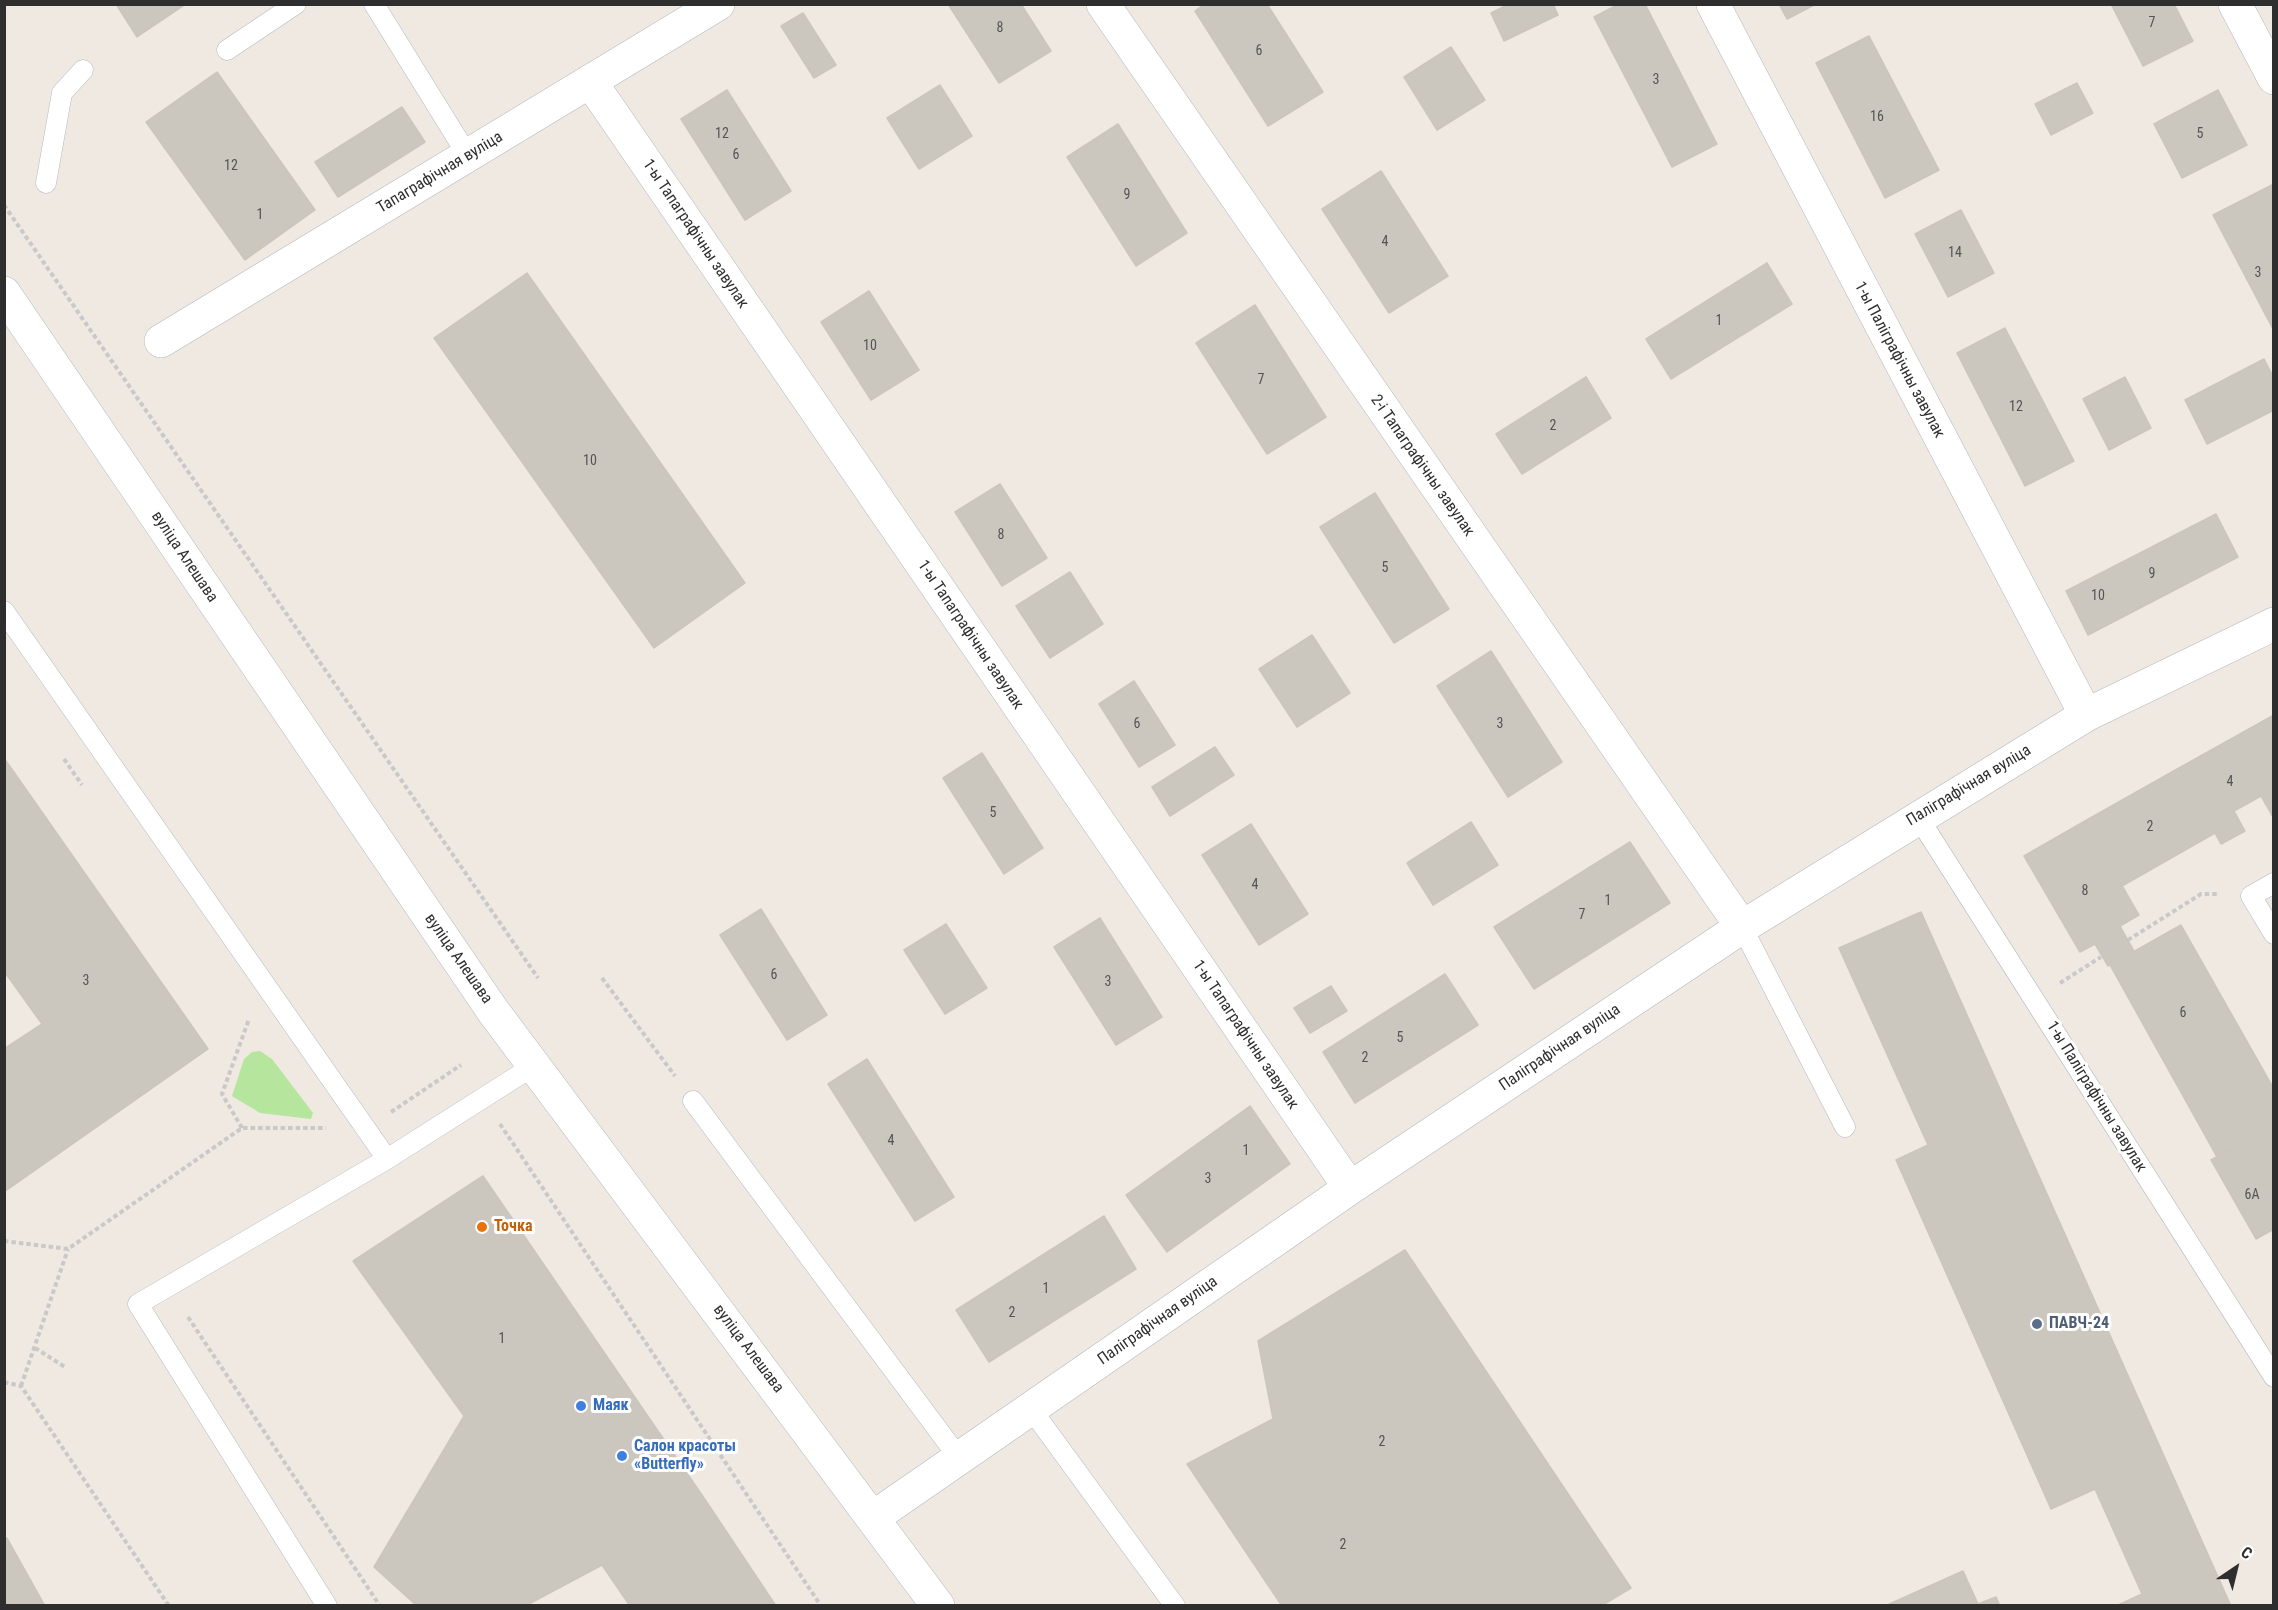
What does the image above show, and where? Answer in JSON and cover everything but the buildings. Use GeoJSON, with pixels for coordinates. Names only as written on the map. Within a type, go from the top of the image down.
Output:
{"type":"FeatureCollection","features":[{"type":"Feature","properties":{"kind":"street","name":"Тапаграфічная вуліца"},"geometry":{"type":"LineString","coordinates":[[161,342],[718,4]]}},
{"type":"Feature","properties":{"kind":"street","name":"2-і Тапаграфічны завулак"},"geometry":{"type":"LineString","coordinates":[[1103,4],[1742,927]]}},
{"type":"Feature","properties":{"kind":"street","name":"1-ы Паліграфічны завулак"},"geometry":{"type":"LineString","coordinates":[[1713,4],[2086,715]]}},
{"type":"Feature","properties":{"kind":"street"},"geometry":{"type":"LineString","coordinates":[[2235,4],[2274,78]]}},
{"type":"Feature","properties":{"kind":"street","name":"1-ы Тапаграфічны завулак"},"geometry":{"type":"LineString","coordinates":[[590,81],[1350,1188]]}},
{"type":"Feature","properties":{"kind":"street","name":"вуліца Алешава"},"geometry":{"type":"LineString","coordinates":[[4,292],[473,981],[938,1605]]}},
{"type":"Feature","properties":{"kind":"street","name":"Паліграфічная вуліца"},"geometry":{"type":"LineString","coordinates":[[874,1517],[1350,1188],[1742,927],[2086,715],[2274,624]]}},
{"type":"Feature","properties":{"kind":"lane"},"geometry":{"type":"LineString","coordinates":[[227,50],[296,4]]}},
{"type":"Feature","properties":{"kind":"lane"},"geometry":{"type":"LineString","coordinates":[[374,4],[468,156]]}},
{"type":"Feature","properties":{"kind":"lane"},"geometry":{"type":"LineString","coordinates":[[46,183],[62,93],[83,70]]}},
{"type":"Feature","properties":{"kind":"lane"},"geometry":{"type":"LineString","coordinates":[[4,611],[387,1159]]}},
{"type":"Feature","properties":{"kind":"lane","name":"1-ы Паліграфічны завулак"},"geometry":{"type":"LineString","coordinates":[[1918,817],[2274,1377]]}},
{"type":"Feature","properties":{"kind":"lane"},"geometry":{"type":"LineString","coordinates":[[2274,883],[2251,896],[2274,934]]}},
{"type":"Feature","properties":{"kind":"lane"},"geometry":{"type":"LineString","coordinates":[[1742,927],[1845,1126]]}},
{"type":"Feature","properties":{"kind":"lane"},"geometry":{"type":"LineString","coordinates":[[327,1605],[138,1304],[387,1159],[535,1065]]}},
{"type":"Feature","properties":{"kind":"lane"},"geometry":{"type":"LineString","coordinates":[[693,1101],[959,1458]]}},
{"type":"Feature","properties":{"kind":"lane"},"geometry":{"type":"LineString","coordinates":[[1031,1409],[1175,1605]]}},
{"type":"Feature","properties":{"kind":"path"},"geometry":{"type":"LineString","coordinates":[[4,205],[538,978]]}},
{"type":"Feature","properties":{"kind":"path"},"geometry":{"type":"LineString","coordinates":[[62,756],[89,794]]}},
{"type":"Feature","properties":{"kind":"path"},"geometry":{"type":"LineString","coordinates":[[2128,939],[2201,894],[2251,896]]}},
{"type":"Feature","properties":{"kind":"path"},"geometry":{"type":"LineString","coordinates":[[2034,999],[2102,957]]}},
{"type":"Feature","properties":{"kind":"path"},"geometry":{"type":"LineString","coordinates":[[602,978],[693,1101]]}},
{"type":"Feature","properties":{"kind":"path"},"geometry":{"type":"LineString","coordinates":[[242,1128],[222,1094],[250,1016]]}},
{"type":"Feature","properties":{"kind":"path"},"geometry":{"type":"LineString","coordinates":[[21,1386],[68,1249],[242,1128],[366,1128],[461,1065]]}},
{"type":"Feature","properties":{"kind":"path"},"geometry":{"type":"LineString","coordinates":[[483,1098],[821,1605]]}},
{"type":"Feature","properties":{"kind":"path"},"geometry":{"type":"LineString","coordinates":[[4,1241],[68,1249]]}},
{"type":"Feature","properties":{"kind":"path"},"geometry":{"type":"LineString","coordinates":[[167,1286],[380,1605]]}},
{"type":"Feature","properties":{"kind":"path"},"geometry":{"type":"LineString","coordinates":[[35,1348],[65,1366]]}},
{"type":"Feature","properties":{"kind":"path"},"geometry":{"type":"LineString","coordinates":[[4,1382],[21,1386],[168,1605]]}},
{"type":"Feature","properties":{"kind":"green space"},"geometry":{"type":"Polygon","coordinates":[[[260,1051],[272,1059],[313,1113],[311,1119],[260,1113],[232,1096],[244,1059],[252,1052],[260,1051]]]}},
{"type":"Feature","properties":{"kind":"place","name":"Точка"},"geometry":{"type":"Point","coordinates":[482,1227]}},
{"type":"Feature","properties":{"kind":"place","name":"ПАВЧ-24"},"geometry":{"type":"Point","coordinates":[2037,1324]}},
{"type":"Feature","properties":{"kind":"place","name":"Маяк"},"geometry":{"type":"Point","coordinates":[581,1406]}},
{"type":"Feature","properties":{"kind":"place","name":"Салон красоты «Butterfly»"},"geometry":{"type":"Point","coordinates":[622,1456]}}]}
